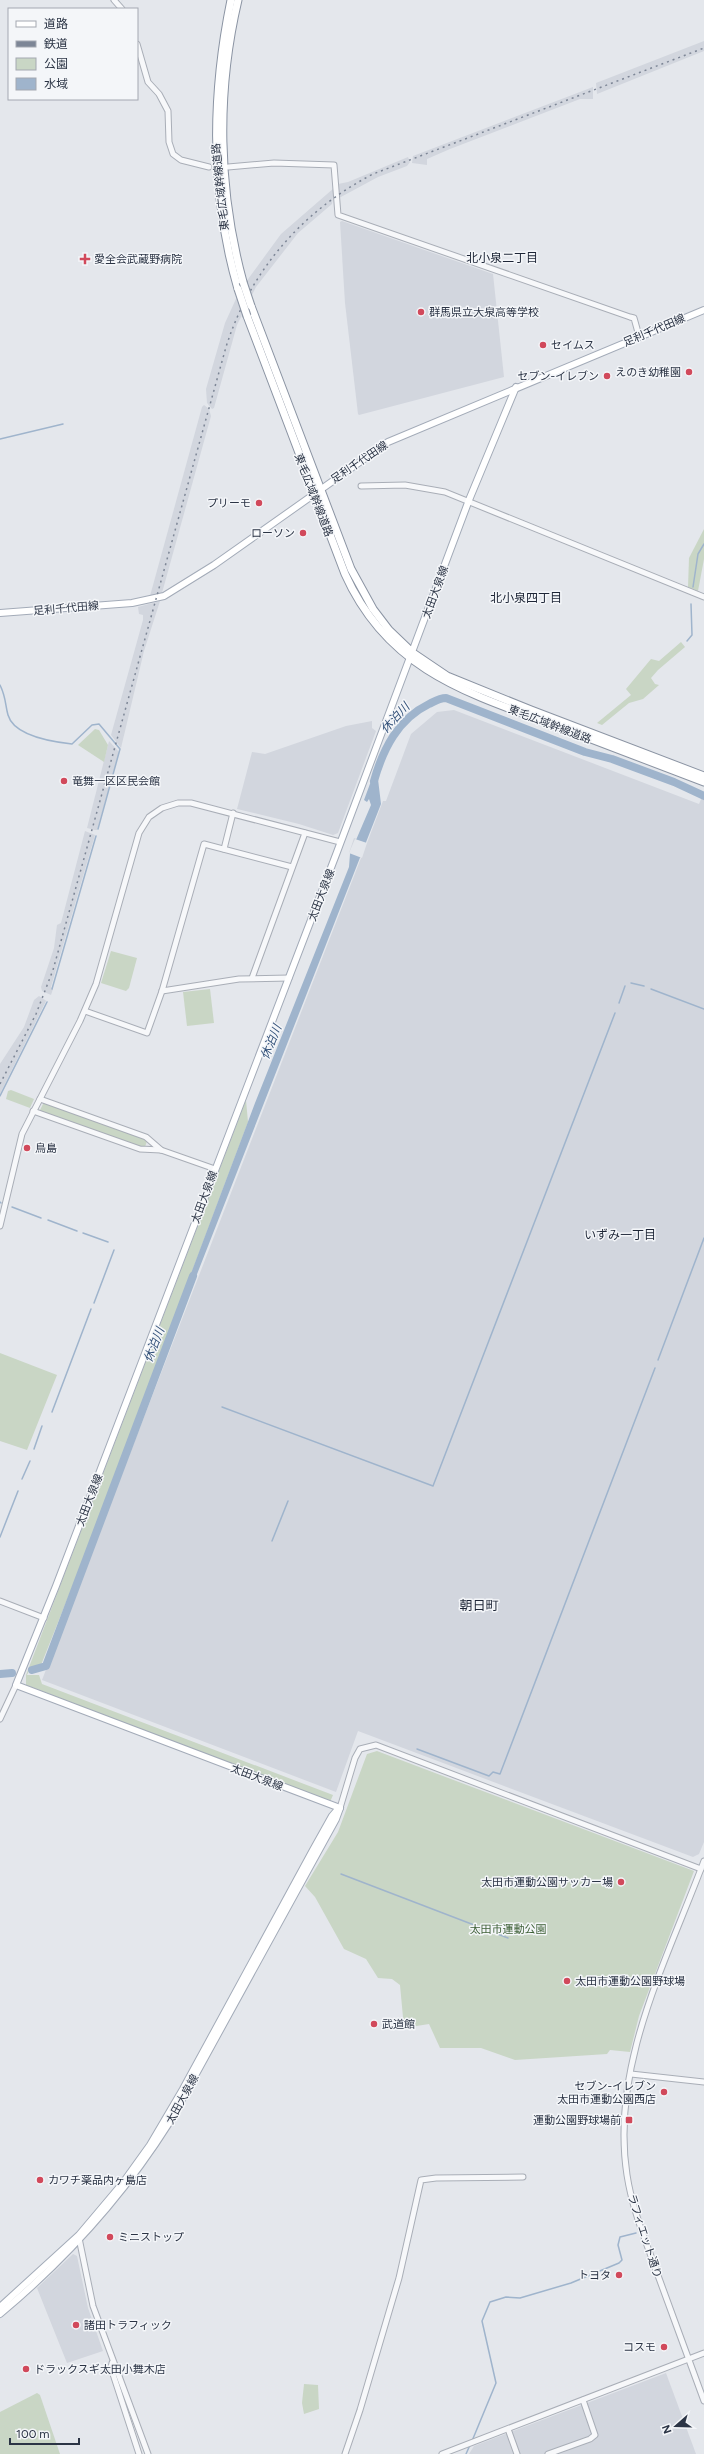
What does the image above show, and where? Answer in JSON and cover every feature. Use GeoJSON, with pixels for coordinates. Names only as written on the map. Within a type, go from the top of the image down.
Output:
{"type":"FeatureCollection","features":[{"type":"Feature","properties":{"kind":"highway","name":"東毛広域幹線道路"},"geometry":{"type":"LineString","coordinates":[[231,0],[217,90],[216,157],[223,223],[238,289],[247,316],[317,491],[361,590],[411,656],[445,682],[470,693],[704,782]]}},
{"type":"Feature","properties":{"kind":"highway","name":"東毛広域幹線道路"},"geometry":{"type":"LineString","coordinates":[[238,0],[226,66],[222,136],[230,218],[243,282],[250,306],[317,491]]}},
{"type":"Feature","properties":{"kind":"highway","name":"東毛広域幹線道路"},"geometry":{"type":"LineString","coordinates":[[411,656],[464,684],[704,776]]}},
{"type":"Feature","properties":{"kind":"main road","name":"足利千代田線"},"geometry":{"type":"LineString","coordinates":[[0,613],[132,603],[164,596],[214,565],[388,442],[516,387],[704,310]]}},
{"type":"Feature","properties":{"kind":"main road","name":"太田大泉線"},"geometry":{"type":"LineString","coordinates":[[0,2314],[36,2283],[124,2189],[169,2123],[336,1819],[340,1808],[16,1685],[44,1618],[289,978],[469,500],[516,387]]}},
{"type":"Feature","properties":{"kind":"main road","name":"太田大泉線"},"geometry":{"type":"LineString","coordinates":[[0,2307],[79,2238]]}},
{"type":"Feature","properties":{"kind":"street"},"geometry":{"type":"LineString","coordinates":[[114,0],[121,8]]}},
{"type":"Feature","properties":{"kind":"street"},"geometry":{"type":"LineString","coordinates":[[138,47],[148,82],[159,94],[168,111],[169,142],[173,154],[181,160],[209,166]]}},
{"type":"Feature","properties":{"kind":"street"},"geometry":{"type":"LineString","coordinates":[[228,168],[274,163],[334,164],[338,215],[634,318],[639,336]]}},
{"type":"Feature","properties":{"kind":"street"},"geometry":{"type":"LineString","coordinates":[[361,486],[413,486],[430,488],[469,500],[704,597]]}},
{"type":"Feature","properties":{"kind":"street"},"geometry":{"type":"LineString","coordinates":[[0,1226],[17,1150],[33,1111],[85,1011],[101,967],[135,843],[146,822],[162,808],[183,802],[233,813],[340,842]]}},
{"type":"Feature","properties":{"kind":"street"},"geometry":{"type":"LineString","coordinates":[[224,849],[233,813]]}},
{"type":"Feature","properties":{"kind":"street"},"geometry":{"type":"LineString","coordinates":[[252,978],[305,833]]}},
{"type":"Feature","properties":{"kind":"street"},"geometry":{"type":"LineString","coordinates":[[85,1011],[147,1033],[162,991],[204,844],[292,867]]}},
{"type":"Feature","properties":{"kind":"street"},"geometry":{"type":"LineString","coordinates":[[162,991],[252,978],[289,978]]}},
{"type":"Feature","properties":{"kind":"street"},"geometry":{"type":"LineString","coordinates":[[40,1099],[146,1138],[161,1150]]}},
{"type":"Feature","properties":{"kind":"street"},"geometry":{"type":"LineString","coordinates":[[33,1111],[140,1149],[161,1150],[215,1169]]}},
{"type":"Feature","properties":{"kind":"street"},"geometry":{"type":"LineString","coordinates":[[0,1601],[44,1618]]}},
{"type":"Feature","properties":{"kind":"street"},"geometry":{"type":"LineString","coordinates":[[0,1719],[16,1685]]}},
{"type":"Feature","properties":{"kind":"street"},"geometry":{"type":"LineString","coordinates":[[340,1808],[355,1758],[360,1749],[376,1745],[701,1869]]}},
{"type":"Feature","properties":{"kind":"street","name":"ラフィエット通り"},"geometry":{"type":"LineString","coordinates":[[704,1861],[645,2014],[631,2074],[624,2134],[630,2189],[637,2216],[704,2401]]}},
{"type":"Feature","properties":{"kind":"street"},"geometry":{"type":"LineString","coordinates":[[631,2074],[704,2082]]}},
{"type":"Feature","properties":{"kind":"street"},"geometry":{"type":"LineString","coordinates":[[345,2454],[361,2408],[399,2278],[421,2180],[523,2177]]}},
{"type":"Feature","properties":{"kind":"street"},"geometry":{"type":"LineString","coordinates":[[79,2238],[93,2306],[112,2363],[111,2368],[139,2454]]}},
{"type":"Feature","properties":{"kind":"street"},"geometry":{"type":"LineString","coordinates":[[442,2454],[704,2353]]}},
{"type":"Feature","properties":{"kind":"street"},"geometry":{"type":"LineString","coordinates":[[112,2363],[116,2366],[148,2454]]}},
{"type":"Feature","properties":{"kind":"street"},"geometry":{"type":"LineString","coordinates":[[548,2454],[590,2439],[595,2435],[583,2400]]}},
{"type":"Feature","properties":{"kind":"street"},"geometry":{"type":"LineString","coordinates":[[508,2429],[517,2454]]}},
{"type":"Feature","properties":{"kind":"shaded area"},"geometry":{"type":"Polygon","coordinates":[[[704,41],[704,51],[597,94],[596,83],[704,41]]]}},
{"type":"Feature","properties":{"kind":"shaded area"},"geometry":{"type":"Polygon","coordinates":[[[593,87],[593,99],[580,99],[450,149],[427,159],[427,165],[412,163],[413,156],[593,87]]]}},
{"type":"Feature","properties":{"kind":"shaded area"},"geometry":{"type":"Polygon","coordinates":[[[408,157],[410,162],[407,166],[378,177],[339,198],[338,184],[348,182],[408,157]]]}},
{"type":"Feature","properties":{"kind":"shaded area"},"geometry":{"type":"Polygon","coordinates":[[[334,188],[332,204],[298,233],[256,287],[237,325],[214,408],[212,409],[207,403],[206,389],[225,323],[240,290],[281,234],[334,188]]]}},
{"type":"Feature","properties":{"kind":"shaded area","name":"群馬県立大泉高等学校"},"geometry":{"type":"Polygon","coordinates":[[[342,221],[493,274],[504,377],[359,415],[345,303],[340,222],[342,221]]]}},
{"type":"Feature","properties":{"kind":"shaded area"},"geometry":{"type":"Polygon","coordinates":[[[204,405],[209,409],[211,416],[162,593],[150,596],[202,407],[204,405]]]}},
{"type":"Feature","properties":{"kind":"shaded area"},"geometry":{"type":"Polygon","coordinates":[[[160,601],[144,651],[121,748],[111,735],[143,620],[143,615],[139,614],[138,607],[160,601]]]}},
{"type":"Feature","properties":{"kind":"shaded area"},"geometry":{"type":"Polygon","coordinates":[[[454,710],[699,804],[704,792],[704,1842],[699,1854],[693,1857],[358,1731],[336,1792],[42,1680],[361,858],[349,853],[354,838],[367,843],[383,801],[386,801],[411,734],[437,712],[454,710]]]}},
{"type":"Feature","properties":{"kind":"shaded area"},"geometry":{"type":"Polygon","coordinates":[[[372,721],[372,728],[376,731],[338,833],[333,835],[299,824],[237,809],[252,752],[265,754],[346,726],[372,721]]]}},
{"type":"Feature","properties":{"kind":"shaded area"},"geometry":{"type":"Polygon","coordinates":[[[109,741],[119,752],[97,830],[95,830],[87,828],[109,741]]]}},
{"type":"Feature","properties":{"kind":"shaded area"},"geometry":{"type":"Polygon","coordinates":[[[85,831],[95,835],[51,987],[53,989],[51,995],[42,991],[41,987],[54,948],[57,925],[61,923],[85,831]]]}},
{"type":"Feature","properties":{"kind":"shaded area"},"geometry":{"type":"Polygon","coordinates":[[[39,996],[48,1002],[46,1001],[0,1094],[0,1064],[24,1027],[34,1000],[39,996]]]}},
{"type":"Feature","properties":{"kind":"shaded area"},"geometry":{"type":"Polygon","coordinates":[[[73,2254],[77,2256],[88,2308],[103,2351],[67,2363],[37,2288],[73,2254]]]}},
{"type":"Feature","properties":{"kind":"shaded area"},"geometry":{"type":"Polygon","coordinates":[[[666,2373],[696,2454],[469,2454],[474,2446],[666,2373]]]}},
{"type":"Feature","properties":{"kind":"green space"},"geometry":{"type":"Polygon","coordinates":[[[704,529],[704,559],[698,591],[688,587],[689,558],[704,529]]]}},
{"type":"Feature","properties":{"kind":"green space"},"geometry":{"type":"Polygon","coordinates":[[[681,642],[685,647],[651,678],[655,684],[659,685],[643,699],[629,703],[602,725],[597,723],[631,695],[626,689],[651,659],[659,661],[681,642]]]}},
{"type":"Feature","properties":{"kind":"green space"},"geometry":{"type":"Polygon","coordinates":[[[95,729],[99,730],[108,745],[104,762],[78,745],[95,729]]]}},
{"type":"Feature","properties":{"kind":"green space"},"geometry":{"type":"Polygon","coordinates":[[[111,951],[137,958],[129,988],[126,991],[101,983],[111,951]]]}},
{"type":"Feature","properties":{"kind":"green space"},"geometry":{"type":"Polygon","coordinates":[[[210,989],[214,1023],[187,1026],[183,992],[210,989]]]}},
{"type":"Feature","properties":{"kind":"green space"},"geometry":{"type":"Polygon","coordinates":[[[11,1090],[34,1099],[30,1108],[6,1099],[8,1091],[11,1090]]]}},
{"type":"Feature","properties":{"kind":"green space"},"geometry":{"type":"Polygon","coordinates":[[[246,1100],[248,1122],[100,1517],[41,1665],[30,1669],[27,1675],[39,1675],[42,1684],[333,1795],[330,1802],[26,1685],[26,1675],[246,1100]]]}},
{"type":"Feature","properties":{"kind":"green space"},"geometry":{"type":"Polygon","coordinates":[[[44,1102],[143,1138],[147,1141],[145,1147],[140,1148],[39,1112],[44,1102]]]}},
{"type":"Feature","properties":{"kind":"green space"},"geometry":{"type":"Polygon","coordinates":[[[0,1353],[57,1375],[27,1450],[0,1441],[0,1353]]]}},
{"type":"Feature","properties":{"kind":"green space","name":"太田市運動公園"},"geometry":{"type":"Polygon","coordinates":[[[377,1751],[694,1871],[639,2016],[630,2052],[610,2050],[607,2054],[515,2060],[481,2048],[440,2048],[429,2024],[404,2028],[400,1985],[392,1979],[378,1978],[366,1959],[344,1949],[315,1897],[305,1886],[338,1832],[367,1754],[377,1751]]]}},
{"type":"Feature","properties":{"kind":"green space"},"geometry":{"type":"Polygon","coordinates":[[[304,2384],[318,2385],[319,2409],[304,2414],[302,2403],[304,2384]]]}},
{"type":"Feature","properties":{"kind":"green space"},"geometry":{"type":"Polygon","coordinates":[[[37,2393],[40,2395],[60,2454],[0,2454],[0,2412],[37,2393]]]}},
{"type":"Feature","properties":{"kind":"water"},"geometry":{"type":"Polygon","coordinates":[[[377,771],[381,804],[192,1287],[187,1284],[255,1103],[349,867],[350,854],[371,805],[369,799],[367,802],[364,800],[374,773],[377,771]]]}},
{"type":"Feature","properties":{"kind":"pier"},"geometry":{"type":"Polygon","coordinates":[[[355,839],[367,843],[362,858],[349,853],[355,839]]]}},
{"type":"Feature","properties":{"kind":"waterway"},"geometry":{"type":"LineString","coordinates":[[0,439],[63,424]]}},
{"type":"Feature","properties":{"kind":"waterway"},"geometry":{"type":"LineString","coordinates":[[693,587],[698,554],[704,544]]}},
{"type":"Feature","properties":{"kind":"waterway"},"geometry":{"type":"LineString","coordinates":[[687,641],[692,635],[691,604]]}},
{"type":"Feature","properties":{"kind":"waterway"},"geometry":{"type":"LineString","coordinates":[[0,685],[8,715],[12,722],[26,733],[55,742],[72,744],[92,725],[99,724],[120,749],[98,829]]}},
{"type":"Feature","properties":{"kind":"waterway","name":"休泊川"},"geometry":{"type":"LineString","coordinates":[[374,781],[387,747],[400,727],[418,710],[435,701],[446,698],[585,752],[612,759],[674,782],[704,796]]}},
{"type":"Feature","properties":{"kind":"waterway"},"geometry":{"type":"LineString","coordinates":[[52,989],[96,836]]}},
{"type":"Feature","properties":{"kind":"waterway"},"geometry":{"type":"LineString","coordinates":[[631,983],[644,986]]}},
{"type":"Feature","properties":{"kind":"waterway"},"geometry":{"type":"LineString","coordinates":[[619,1003],[625,986]]}},
{"type":"Feature","properties":{"kind":"waterway"},"geometry":{"type":"LineString","coordinates":[[651,989],[704,1009]]}},
{"type":"Feature","properties":{"kind":"waterway"},"geometry":{"type":"LineString","coordinates":[[0,1096],[47,1002]]}},
{"type":"Feature","properties":{"kind":"waterway"},"geometry":{"type":"LineString","coordinates":[[222,1407],[433,1486],[615,1013]]}},
{"type":"Feature","properties":{"kind":"waterway"},"geometry":{"type":"LineString","coordinates":[[12,1207],[41,1218]]}},
{"type":"Feature","properties":{"kind":"waterway"},"geometry":{"type":"LineString","coordinates":[[48,1220],[77,1231]]}},
{"type":"Feature","properties":{"kind":"waterway"},"geometry":{"type":"LineString","coordinates":[[83,1233],[108,1242]]}},
{"type":"Feature","properties":{"kind":"waterway"},"geometry":{"type":"LineString","coordinates":[[658,1360],[704,1238]]}},
{"type":"Feature","properties":{"kind":"waterway"},"geometry":{"type":"LineString","coordinates":[[94,1303],[114,1250]]}},
{"type":"Feature","properties":{"kind":"waterway","name":"休泊川"},"geometry":{"type":"LineString","coordinates":[[32,1670],[46,1666],[193,1276]]}},
{"type":"Feature","properties":{"kind":"waterway"},"geometry":{"type":"LineString","coordinates":[[52,1412],[91,1309]]}},
{"type":"Feature","properties":{"kind":"waterway"},"geometry":{"type":"LineString","coordinates":[[417,1749],[489,1776],[493,1772],[500,1774],[655,1368]]}},
{"type":"Feature","properties":{"kind":"waterway"},"geometry":{"type":"LineString","coordinates":[[34,1449],[42,1426]]}},
{"type":"Feature","properties":{"kind":"waterway"},"geometry":{"type":"LineString","coordinates":[[22,1479],[30,1461]]}},
{"type":"Feature","properties":{"kind":"waterway"},"geometry":{"type":"LineString","coordinates":[[0,1537],[18,1491]]}},
{"type":"Feature","properties":{"kind":"waterway"},"geometry":{"type":"LineString","coordinates":[[272,1541],[288,1501]]}},
{"type":"Feature","properties":{"kind":"waterway","name":"休泊川"},"geometry":{"type":"LineString","coordinates":[[0,1674],[12,1673]]}},
{"type":"Feature","properties":{"kind":"waterway"},"geometry":{"type":"LineString","coordinates":[[341,1874],[508,1938]]}},
{"type":"Feature","properties":{"kind":"waterway"},"geometry":{"type":"LineString","coordinates":[[472,2441],[496,2383],[482,2321],[490,2302],[506,2297],[520,2298],[571,2283],[619,2263],[622,2260],[618,2245],[620,2237],[636,2233]]}},
{"type":"Feature","properties":{"kind":"waterway"},"geometry":{"type":"LineString","coordinates":[[466,2454],[470,2445]]}},
{"type":"Feature","properties":{"kind":"railway"},"geometry":{"type":"LineString","coordinates":[[0,1084],[36,1014],[53,970],[226,347],[236,319],[249,293],[264,269],[282,246],[323,206],[347,189],[373,174],[704,48]]}},
{"type":"Feature","properties":{"kind":"place","name":"愛全会武蔵野病院"},"geometry":{"type":"Point","coordinates":[85,259]}},
{"type":"Feature","properties":{"kind":"place","name":"群馬県立大泉高等学校"},"geometry":{"type":"Point","coordinates":[421,312]}},
{"type":"Feature","properties":{"kind":"place","name":"セイムス"},"geometry":{"type":"Point","coordinates":[543,345]}},
{"type":"Feature","properties":{"kind":"place","name":"えのき幼稚園"},"geometry":{"type":"Point","coordinates":[689,372]}},
{"type":"Feature","properties":{"kind":"place","name":"セブン-イレブン"},"geometry":{"type":"Point","coordinates":[607,376]}},
{"type":"Feature","properties":{"kind":"place","name":"プリーモ"},"geometry":{"type":"Point","coordinates":[259,503]}},
{"type":"Feature","properties":{"kind":"place","name":"ローソン"},"geometry":{"type":"Point","coordinates":[303,533]}},
{"type":"Feature","properties":{"kind":"place","name":"竜舞一区区民会館"},"geometry":{"type":"Point","coordinates":[64,781]}},
{"type":"Feature","properties":{"kind":"place","name":"鳥島"},"geometry":{"type":"Point","coordinates":[27,1148]}},
{"type":"Feature","properties":{"kind":"place","name":"太田市運動公園サッカー場"},"geometry":{"type":"Point","coordinates":[621,1882]}},
{"type":"Feature","properties":{"kind":"place","name":"太田市運動公園野球場"},"geometry":{"type":"Point","coordinates":[567,1981]}},
{"type":"Feature","properties":{"kind":"place","name":"武道館"},"geometry":{"type":"Point","coordinates":[374,2024]}},
{"type":"Feature","properties":{"kind":"place","name":"セブン-イレブン 太田市運動公園西店"},"geometry":{"type":"Point","coordinates":[664,2092]}},
{"type":"Feature","properties":{"kind":"place","name":"運動公園野球場前"},"geometry":{"type":"Point","coordinates":[629,2120]}},
{"type":"Feature","properties":{"kind":"place","name":"カワチ薬品内ヶ島店"},"geometry":{"type":"Point","coordinates":[40,2180]}},
{"type":"Feature","properties":{"kind":"place","name":"ミニストップ"},"geometry":{"type":"Point","coordinates":[110,2237]}},
{"type":"Feature","properties":{"kind":"place","name":"トヨタ"},"geometry":{"type":"Point","coordinates":[619,2275]}},
{"type":"Feature","properties":{"kind":"place","name":"諸田トラフィック"},"geometry":{"type":"Point","coordinates":[76,2325]}},
{"type":"Feature","properties":{"kind":"place","name":"コスモ"},"geometry":{"type":"Point","coordinates":[664,2347]}},
{"type":"Feature","properties":{"kind":"place","name":"ドラックスギ太田小舞木店"},"geometry":{"type":"Point","coordinates":[26,2369]}},
{"type":"Feature","properties":{"kind":"district","name":"北小泉二丁目"},"geometry":{"type":"Point","coordinates":[502,258]}},
{"type":"Feature","properties":{"kind":"district","name":"北小泉四丁目"},"geometry":{"type":"Point","coordinates":[526,598]}},
{"type":"Feature","properties":{"kind":"district","name":"いずみ一丁目"},"geometry":{"type":"Point","coordinates":[620,1235]}},
{"type":"Feature","properties":{"kind":"district","name":"朝日町"},"geometry":{"type":"Point","coordinates":[479,1605]}}]}
